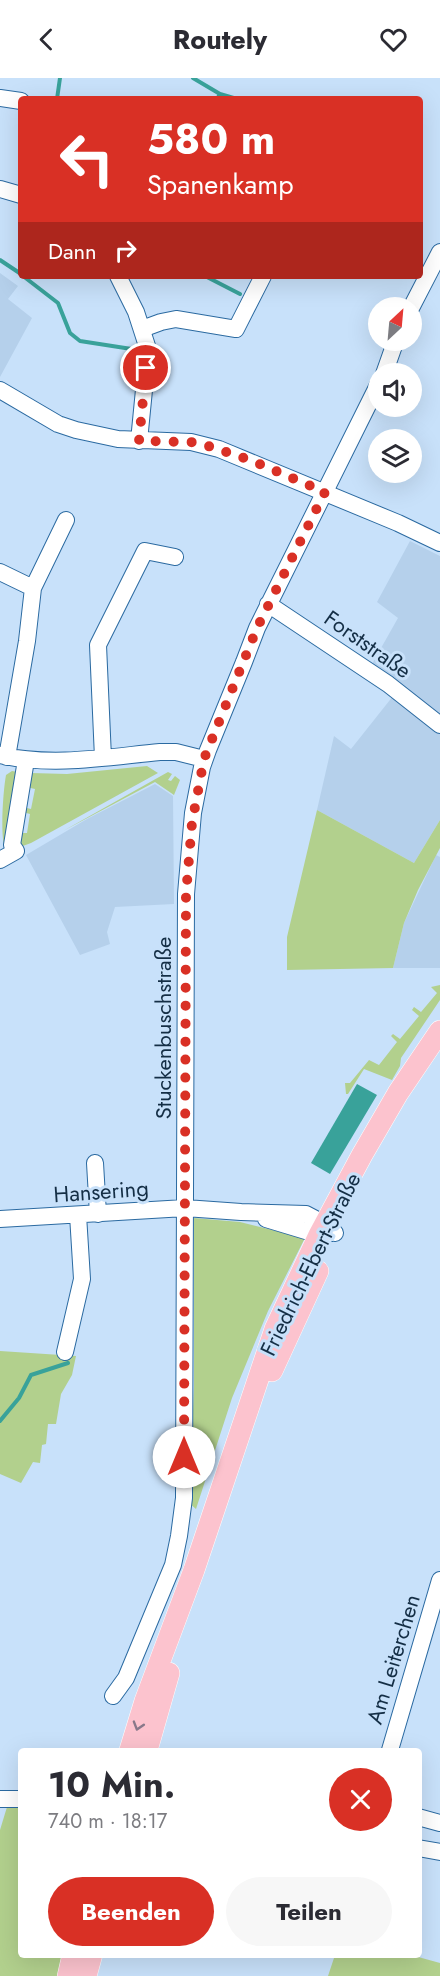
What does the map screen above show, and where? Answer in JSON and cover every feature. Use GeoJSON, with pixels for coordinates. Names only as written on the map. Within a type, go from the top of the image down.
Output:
{"type":"FeatureCollection","features":[{"type":"Feature","properties":{"kind":"main road","name":"Friedrich-Ebert-Straße"},"geometry":{"type":"LineString","coordinates":[[131,1748],[145,1701],[194,1570],[275,1329],[398,1093],[440,1031]]}},
{"type":"Feature","properties":{"kind":"main road","name":"Friedrich-Ebert-Straße"},"geometry":{"type":"LineString","coordinates":[[148,1748],[197,1583],[257,1404],[326,1231],[372,1161],[415,1086],[440,1050]]}},
{"type":"Feature","properties":{"kind":"main road"},"geometry":{"type":"LineString","coordinates":[[68,1976],[72,1958]]}},
{"type":"Feature","properties":{"kind":"main road"},"geometry":{"type":"LineString","coordinates":[[86,1976],[91,1958]]}},
{"type":"Feature","properties":{"kind":"street"},"geometry":{"type":"LineString","coordinates":[[0,98],[18,101]]}},
{"type":"Feature","properties":{"kind":"street"},"geometry":{"type":"LineString","coordinates":[[0,189],[18,194]]}},
{"type":"Feature","properties":{"kind":"street"},"geometry":{"type":"LineString","coordinates":[[417,297],[440,252]]}},
{"type":"Feature","properties":{"kind":"street"},"geometry":{"type":"LineString","coordinates":[[120,279],[128,294],[148,349],[139,441]]}},
{"type":"Feature","properties":{"kind":"street"},"geometry":{"type":"LineString","coordinates":[[142,329],[176,319],[236,329],[261,279]]}},
{"type":"Feature","properties":{"kind":"street"},"geometry":{"type":"LineString","coordinates":[[0,390],[58,424],[76,430],[139,441],[191,442],[250,460],[440,543]]}},
{"type":"Feature","properties":{"kind":"street","name":"Stuckenbuschstraße"},"geometry":{"type":"LineString","coordinates":[[113,1696],[126,1678],[173,1565],[180,1536],[184,1498],[186,894],[192,823],[204,759],[268,604],[368,405]]}},
{"type":"Feature","properties":{"kind":"street"},"geometry":{"type":"LineString","coordinates":[[66,520],[33,588],[27,641],[4,756],[52,762],[168,752],[195,755],[204,759]]}},
{"type":"Feature","properties":{"kind":"street"},"geometry":{"type":"LineString","coordinates":[[103,758],[98,645],[145,551],[175,557]]}},
{"type":"Feature","properties":{"kind":"street"},"geometry":{"type":"LineString","coordinates":[[0,572],[33,588]]}},
{"type":"Feature","properties":{"kind":"street","name":"Forststraße"},"geometry":{"type":"LineString","coordinates":[[268,604],[388,684],[440,725]]}},
{"type":"Feature","properties":{"kind":"street"},"geometry":{"type":"LineString","coordinates":[[0,860],[16,851],[12,845],[26,760]]}},
{"type":"Feature","properties":{"kind":"street"},"geometry":{"type":"LineString","coordinates":[[95,1162],[98,1214]]}},
{"type":"Feature","properties":{"kind":"street","name":"Hansering"},"geometry":{"type":"LineString","coordinates":[[0,1219],[185,1208],[241,1212],[326,1231]]}},
{"type":"Feature","properties":{"kind":"street"},"geometry":{"type":"LineString","coordinates":[[65,1352],[82,1279],[78,1215]]}},
{"type":"Feature","properties":{"kind":"street","name":"Am Leiterchen"},"geometry":{"type":"LineString","coordinates":[[391,1748],[440,1580]]}},
{"type":"Feature","properties":{"kind":"street"},"geometry":{"type":"LineString","coordinates":[[0,1799],[18,1799]]}},
{"type":"Feature","properties":{"kind":"street"},"geometry":{"type":"LineString","coordinates":[[422,1818],[440,1822]]}},
{"type":"Feature","properties":{"kind":"street"},"geometry":{"type":"LineString","coordinates":[[422,1849],[440,1852]]}},
{"type":"Feature","properties":{"kind":"shaded area"},"geometry":{"type":"Polygon","coordinates":[[[0,273],[18,286],[8,299],[32,318],[0,377],[0,273]]]}},
{"type":"Feature","properties":{"kind":"shaded area"},"geometry":{"type":"Polygon","coordinates":[[[410,541],[440,556],[440,820],[414,863],[317,810],[334,736],[351,749],[401,686],[372,664],[398,618],[377,602],[410,541]]]}},
{"type":"Feature","properties":{"kind":"shaded area"},"geometry":{"type":"Polygon","coordinates":[[[147,766],[158,773],[20,847],[18,833],[27,833],[30,814],[22,812],[23,807],[31,809],[35,789],[26,787],[31,773],[67,774],[147,766]]]}},
{"type":"Feature","properties":{"kind":"shaded area"},"geometry":{"type":"Polygon","coordinates":[[[12,771],[18,772],[5,848],[2,824],[4,792],[6,775],[12,771]]]}},
{"type":"Feature","properties":{"kind":"shaded area"},"geometry":{"type":"Polygon","coordinates":[[[168,772],[172,774],[168,780],[171,781],[175,776],[180,780],[174,795],[155,782],[63,831],[168,772]]]}},
{"type":"Feature","properties":{"kind":"shaded area"},"geometry":{"type":"Polygon","coordinates":[[[155,784],[173,796],[174,904],[115,907],[107,932],[110,944],[80,955],[26,855],[87,819],[155,784]]]}},
{"type":"Feature","properties":{"kind":"shaded area"},"geometry":{"type":"Polygon","coordinates":[[[317,810],[414,863],[440,820],[440,848],[404,923],[393,968],[287,970],[287,937],[317,810]]]}},
{"type":"Feature","properties":{"kind":"shaded area"},"geometry":{"type":"Polygon","coordinates":[[[436,855],[440,857],[440,968],[393,968],[404,923],[436,855]]]}},
{"type":"Feature","properties":{"kind":"shaded area"},"geometry":{"type":"Polygon","coordinates":[[[440,985],[440,1000],[401,1058],[400,1066],[392,1080],[364,1069],[346,1094],[345,1083],[350,1083],[369,1060],[379,1065],[397,1042],[391,1036],[393,1034],[400,1039],[419,1016],[412,1010],[414,1007],[421,1012],[437,993],[431,987],[440,985]]]}},
{"type":"Feature","properties":{"kind":"shaded area"},"geometry":{"type":"Polygon","coordinates":[[[357,1084],[377,1095],[330,1174],[311,1163],[357,1084]]]}},
{"type":"Feature","properties":{"kind":"shaded area"},"geometry":{"type":"Polygon","coordinates":[[[194,1218],[240,1222],[305,1238],[268,1311],[232,1398],[196,1509],[189,1503],[194,1388],[194,1218]]]}},
{"type":"Feature","properties":{"kind":"shaded area"},"geometry":{"type":"Polygon","coordinates":[[[0,1351],[76,1356],[72,1375],[61,1394],[56,1424],[48,1424],[46,1444],[42,1445],[40,1463],[33,1462],[21,1483],[0,1474],[0,1351]]]}},
{"type":"Feature","properties":{"kind":"shaded area"},"geometry":{"type":"Polygon","coordinates":[[[7,1807],[18,1807],[18,1958],[64,1958],[60,1976],[0,1976],[0,1830],[7,1807]]]}},
{"type":"Feature","properties":{"kind":"shaded area"},"geometry":{"type":"Polygon","coordinates":[[[334,1958],[422,1958],[440,1963],[440,1976],[328,1976],[334,1958]]]}},
{"type":"Feature","properties":{"kind":"waterway"},"geometry":{"type":"LineString","coordinates":[[57,96],[60,78]]}},
{"type":"Feature","properties":{"kind":"waterway"},"geometry":{"type":"LineString","coordinates":[[193,78],[220,94],[219,96]]}},
{"type":"Feature","properties":{"kind":"waterway"},"geometry":{"type":"LineString","coordinates":[[220,94],[227,96]]}},
{"type":"Feature","properties":{"kind":"waterway"},"geometry":{"type":"LineString","coordinates":[[0,260],[18,272]]}},
{"type":"Feature","properties":{"kind":"waterway"},"geometry":{"type":"LineString","coordinates":[[27,279],[58,303],[70,333],[80,341],[138,350]]}},
{"type":"Feature","properties":{"kind":"waterway"},"geometry":{"type":"LineString","coordinates":[[211,279],[240,294]]}},
{"type":"Feature","properties":{"kind":"waterway"},"geometry":{"type":"LineString","coordinates":[[0,1421],[19,1398],[31,1375],[68,1363]]}},
{"type":"Feature","properties":{"kind":"route"},"geometry":{"type":"LineString","coordinates":[[146,368],[139,441],[165,440],[205,445],[250,460],[325,492],[257,628],[204,759],[193,813],[186,894],[184,1457]]}}]}
